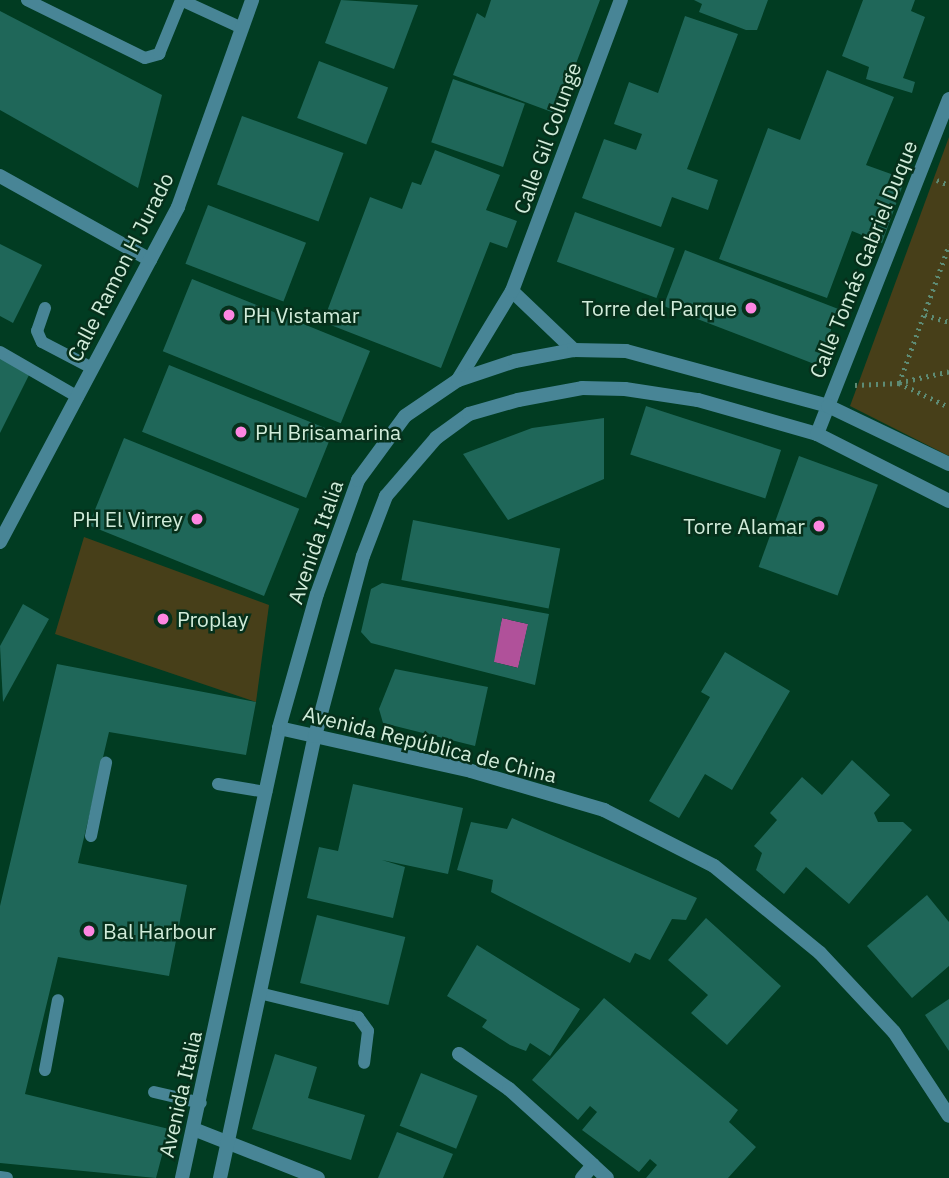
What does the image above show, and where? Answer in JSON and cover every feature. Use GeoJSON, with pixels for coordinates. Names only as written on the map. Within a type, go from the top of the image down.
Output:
{"type":"FeatureCollection","features":[{"type":"Feature","properties":{"kind":"street","name":"Calle Ramon H Jurado"},"geometry":{"type":"LineString","coordinates":[[0,542],[178,207],[252,0]]}},
{"type":"Feature","properties":{"kind":"street","name":"Calle Gil Colunge"},"geometry":{"type":"LineString","coordinates":[[458,380],[512,291],[621,0]]}},
{"type":"Feature","properties":{"kind":"street","name":"Calle Tomás Gabriel Duque"},"geometry":{"type":"LineString","coordinates":[[817,434],[949,99]]}},
{"type":"Feature","properties":{"kind":"street"},"geometry":{"type":"LineString","coordinates":[[0,176],[150,260]]}},
{"type":"Feature","properties":{"kind":"street"},"geometry":{"type":"LineString","coordinates":[[512,291],[574,350]]}},
{"type":"Feature","properties":{"kind":"street","name":"Avenida Italia"},"geometry":{"type":"LineString","coordinates":[[183,1178],[279,728],[358,480],[405,416],[458,380],[574,350],[626,351],[701,367],[828,406],[949,464]]}},
{"type":"Feature","properties":{"kind":"street"},"geometry":{"type":"LineString","coordinates":[[220,1178],[315,736],[375,519],[403,471],[468,414],[582,388],[625,389],[698,400],[817,434],[949,501]]}},
{"type":"Feature","properties":{"kind":"street","name":"Avenida República de China"},"geometry":{"type":"LineString","coordinates":[[279,728],[471,771],[604,810],[714,866],[830,962],[894,1032],[949,1116]]}},
{"type":"Feature","properties":{"kind":"street"},"geometry":{"type":"LineString","coordinates":[[459,1054],[509,1089],[607,1178]]}},
{"type":"Feature","properties":{"kind":"street"},"geometry":{"type":"LineString","coordinates":[[195,1130],[230,1140],[318,1178]]}},
{"type":"Feature","properties":{"kind":"street"},"geometry":{"type":"LineString","coordinates":[[582,1178],[593,1165]]}},
{"type":"Feature","properties":{"kind":"lane"},"geometry":{"type":"LineString","coordinates":[[27,0],[145,58],[159,54],[181,0],[242,28]]}},
{"type":"Feature","properties":{"kind":"lane"},"geometry":{"type":"LineString","coordinates":[[45,308],[37,331],[42,342],[92,368]]}},
{"type":"Feature","properties":{"kind":"lane"},"geometry":{"type":"LineString","coordinates":[[0,352],[78,397]]}},
{"type":"Feature","properties":{"kind":"lane"},"geometry":{"type":"LineString","coordinates":[[91,836],[106,762]]}},
{"type":"Feature","properties":{"kind":"lane"},"geometry":{"type":"LineString","coordinates":[[218,784],[266,792]]}},
{"type":"Feature","properties":{"kind":"lane"},"geometry":{"type":"LineString","coordinates":[[259,993],[358,1017],[368,1031],[364,1063]]}},
{"type":"Feature","properties":{"kind":"lane"},"geometry":{"type":"LineString","coordinates":[[45,1070],[58,1000]]}},
{"type":"Feature","properties":{"kind":"lane"},"geometry":{"type":"LineString","coordinates":[[154,1091],[201,1103]]}},
{"type":"Feature","properties":{"kind":"lane"},"geometry":{"type":"LineString","coordinates":[[0,1177],[7,1178]]}},
{"type":"Feature","properties":{"kind":"path"},"geometry":{"type":"LineString","coordinates":[[899,383],[949,245]]}},
{"type":"Feature","properties":{"kind":"path"},"geometry":{"type":"LineString","coordinates":[[925,315],[949,322]]}},
{"type":"Feature","properties":{"kind":"path"},"geometry":{"type":"LineString","coordinates":[[835,386],[899,383],[949,372]]}},
{"type":"Feature","properties":{"kind":"path"},"geometry":{"type":"LineString","coordinates":[[899,383],[949,407]]}},
{"type":"Feature","properties":{"kind":"shaded area"},"geometry":{"type":"Polygon","coordinates":[[[949,137],[949,456],[850,406],[949,137]]]}},
{"type":"Feature","properties":{"kind":"shaded area","name":"Proplay"},"geometry":{"type":"Polygon","coordinates":[[[84,537],[269,605],[256,702],[55,634],[84,537]]]}},
{"type":"Feature","properties":{"kind":"shaded area"},"geometry":{"type":"Polygon","coordinates":[[[502,618],[528,624],[518,668],[492,662],[502,618]]]}},
{"type":"Feature","properties":{"kind":"building"},"geometry":{"type":"Polygon","coordinates":[[[341,0],[418,5],[394,69],[325,43],[341,0]]]}},
{"type":"Feature","properties":{"kind":"building"},"geometry":{"type":"Polygon","coordinates":[[[491,0],[600,0],[557,114],[453,75],[477,13],[485,18],[491,0]]]}},
{"type":"Feature","properties":{"kind":"building"},"geometry":{"type":"Polygon","coordinates":[[[694,0],[768,0],[757,30],[746,30],[699,12],[702,4],[694,0]]]}},
{"type":"Feature","properties":{"kind":"building"},"geometry":{"type":"Polygon","coordinates":[[[863,0],[915,0],[911,11],[925,17],[903,78],[915,82],[912,93],[866,79],[869,67],[842,56],[863,0]]]}},
{"type":"Feature","properties":{"kind":"building"},"geometry":{"type":"Polygon","coordinates":[[[0,11],[162,95],[138,188],[0,110],[0,11]]]}},
{"type":"Feature","properties":{"kind":"building"},"geometry":{"type":"Polygon","coordinates":[[[685,16],[738,34],[687,169],[718,180],[708,210],[672,197],[661,227],[582,198],[604,139],[636,150],[642,134],[614,124],[629,82],[658,93],[685,16]]]}},
{"type":"Feature","properties":{"kind":"building"},"geometry":{"type":"Polygon","coordinates":[[[319,61],[388,88],[366,144],[297,118],[319,61]]]}},
{"type":"Feature","properties":{"kind":"building"},"geometry":{"type":"Polygon","coordinates":[[[827,70],[894,97],[866,165],[905,179],[882,243],[852,231],[827,298],[719,259],[768,128],[800,140],[827,70]]]}},
{"type":"Feature","properties":{"kind":"building"},"geometry":{"type":"Polygon","coordinates":[[[453,79],[525,104],[503,167],[431,142],[453,79]]]}},
{"type":"Feature","properties":{"kind":"building"},"geometry":{"type":"Polygon","coordinates":[[[242,116],[343,153],[319,222],[217,185],[242,116]]]}},
{"type":"Feature","properties":{"kind":"building"},"geometry":{"type":"Polygon","coordinates":[[[435,150],[500,175],[486,210],[517,221],[507,248],[490,242],[441,368],[323,322],[370,197],[402,209],[412,182],[421,185],[435,150]]]}},
{"type":"Feature","properties":{"kind":"building"},"geometry":{"type":"Polygon","coordinates":[[[208,205],[306,243],[283,301],[185,264],[208,205]]]}},
{"type":"Feature","properties":{"kind":"building"},"geometry":{"type":"Polygon","coordinates":[[[575,212],[675,248],[656,298],[557,262],[575,212]]]}},
{"type":"Feature","properties":{"kind":"building"},"geometry":{"type":"Polygon","coordinates":[[[0,244],[42,265],[13,323],[0,316],[0,244]]]}},
{"type":"Feature","properties":{"kind":"building","name":"Torre del Parque"},"geometry":{"type":"Polygon","coordinates":[[[685,250],[839,309],[818,365],[663,306],[685,250]]]}},
{"type":"Feature","properties":{"kind":"building","name":"PH Vistamar"},"geometry":{"type":"Polygon","coordinates":[[[192,279],[370,351],[341,423],[163,351],[192,279]]]}},
{"type":"Feature","properties":{"kind":"building"},"geometry":{"type":"Polygon","coordinates":[[[0,357],[30,373],[0,433],[0,357]]]}},
{"type":"Feature","properties":{"kind":"building","name":"PH Brisamarina"},"geometry":{"type":"Polygon","coordinates":[[[169,365],[333,431],[306,498],[142,432],[169,365]]]}},
{"type":"Feature","properties":{"kind":"building"},"geometry":{"type":"Polygon","coordinates":[[[646,406],[781,450],[765,498],[630,455],[646,406]]]}},
{"type":"Feature","properties":{"kind":"building"},"geometry":{"type":"Polygon","coordinates":[[[604,418],[604,479],[508,520],[463,454],[532,428],[604,418]]]}},
{"type":"Feature","properties":{"kind":"building","name":"PH El Virrey"},"geometry":{"type":"Polygon","coordinates":[[[124,438],[299,509],[264,596],[89,525],[124,438]]]}},
{"type":"Feature","properties":{"kind":"building","name":"Torre Alamar"},"geometry":{"type":"Polygon","coordinates":[[[799,456],[878,485],[838,596],[759,567],[799,456]]]}},
{"type":"Feature","properties":{"kind":"building"},"geometry":{"type":"Polygon","coordinates":[[[413,520],[560,549],[549,609],[401,580],[413,520]]]}},
{"type":"Feature","properties":{"kind":"building"},"geometry":{"type":"Polygon","coordinates":[[[382,583],[549,614],[535,685],[371,643],[361,632],[371,589],[382,583]],[[502,618],[494,662],[518,668],[528,624],[502,618]]]}},
{"type":"Feature","properties":{"kind":"building"},"geometry":{"type":"Polygon","coordinates":[[[23,604],[49,619],[3,702],[0,646],[23,604]]]}},
{"type":"Feature","properties":{"kind":"building"},"geometry":{"type":"Polygon","coordinates":[[[725,652],[790,691],[732,790],[705,774],[679,818],[649,801],[710,697],[701,692],[725,652]]]}},
{"type":"Feature","properties":{"kind":"building","name":"Bal Harbour"},"geometry":{"type":"Polygon","coordinates":[[[57,664],[256,702],[246,755],[109,732],[78,863],[187,885],[169,976],[58,957],[25,1094],[169,1129],[156,1178],[0,1163],[0,906],[57,664]]]}},
{"type":"Feature","properties":{"kind":"building"},"geometry":{"type":"Polygon","coordinates":[[[395,669],[488,687],[475,746],[383,723],[379,709],[395,669]]]}},
{"type":"Feature","properties":{"kind":"building"},"geometry":{"type":"Polygon","coordinates":[[[852,760],[890,795],[874,813],[878,822],[903,822],[912,830],[849,904],[806,867],[784,894],[756,870],[762,853],[754,846],[777,820],[770,813],[802,777],[822,795],[852,760]]]}},
{"type":"Feature","properties":{"kind":"building"},"geometry":{"type":"Polygon","coordinates":[[[353,784],[463,808],[448,874],[382,860],[405,867],[393,918],[307,898],[319,847],[338,851],[353,784]]]}},
{"type":"Feature","properties":{"kind":"building"},"geometry":{"type":"Polygon","coordinates":[[[512,818],[697,898],[686,920],[672,919],[650,960],[635,953],[630,963],[491,892],[493,880],[457,870],[471,822],[507,829],[512,818]]]}},
{"type":"Feature","properties":{"kind":"building"},"geometry":{"type":"Polygon","coordinates":[[[927,895],[949,922],[949,966],[912,998],[867,946],[927,895]]]}},
{"type":"Feature","properties":{"kind":"building"},"geometry":{"type":"Polygon","coordinates":[[[317,915],[405,937],[388,1005],[300,983],[317,915]]]}},
{"type":"Feature","properties":{"kind":"building"},"geometry":{"type":"Polygon","coordinates":[[[706,918],[781,986],[727,1045],[691,1013],[708,995],[668,960],[706,918]]]}},
{"type":"Feature","properties":{"kind":"building"},"geometry":{"type":"Polygon","coordinates":[[[477,945],[580,1009],[550,1056],[530,1043],[526,1051],[510,1045],[482,1027],[487,1020],[447,996],[477,945]]]}},
{"type":"Feature","properties":{"kind":"building"},"geometry":{"type":"Polygon","coordinates":[[[604,998],[738,1110],[729,1122],[756,1147],[728,1178],[646,1178],[657,1165],[650,1159],[639,1172],[582,1130],[597,1112],[590,1106],[578,1120],[532,1080],[604,998]]]}},
{"type":"Feature","properties":{"kind":"building"},"geometry":{"type":"Polygon","coordinates":[[[949,999],[949,1051],[925,1015],[949,999]]]}},
{"type":"Feature","properties":{"kind":"building"},"geometry":{"type":"Polygon","coordinates":[[[275,1054],[317,1067],[308,1098],[365,1115],[351,1160],[252,1129],[275,1054]]]}},
{"type":"Feature","properties":{"kind":"building"},"geometry":{"type":"Polygon","coordinates":[[[421,1073],[478,1096],[456,1149],[400,1126],[421,1073]]]}},
{"type":"Feature","properties":{"kind":"building"},"geometry":{"type":"Polygon","coordinates":[[[397,1132],[453,1154],[443,1178],[378,1178],[397,1132]]]}},
{"type":"Feature","properties":{"kind":"place","name":"Torre del Parque"},"geometry":{"type":"Point","coordinates":[751,308]}},
{"type":"Feature","properties":{"kind":"place","name":"PH Vistamar"},"geometry":{"type":"Point","coordinates":[229,315]}},
{"type":"Feature","properties":{"kind":"place","name":"PH Brisamarina"},"geometry":{"type":"Point","coordinates":[241,432]}},
{"type":"Feature","properties":{"kind":"place","name":"PH El Virrey"},"geometry":{"type":"Point","coordinates":[197,519]}},
{"type":"Feature","properties":{"kind":"place","name":"Torre Alamar"},"geometry":{"type":"Point","coordinates":[819,526]}},
{"type":"Feature","properties":{"kind":"place","name":"Proplay"},"geometry":{"type":"Point","coordinates":[163,619]}},
{"type":"Feature","properties":{"kind":"place","name":"Bal Harbour"},"geometry":{"type":"Point","coordinates":[89,931]}}]}
